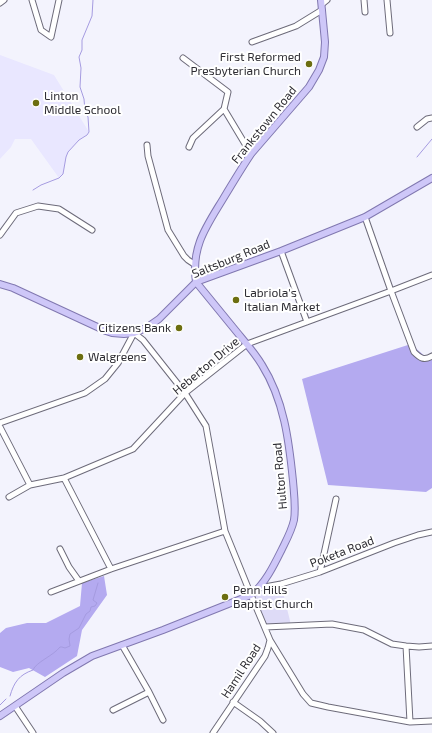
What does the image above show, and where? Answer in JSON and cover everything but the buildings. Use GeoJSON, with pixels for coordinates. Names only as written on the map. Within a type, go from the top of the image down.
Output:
{"type":"FeatureCollection","features":[{"type":"Feature","properties":{"kind":"main road","name":"Frankstown Road"},"geometry":{"type":"LineString","coordinates":[[196,282],[194,264],[204,230],[251,154],[309,87],[319,70],[324,56],[325,42],[322,5]]}},
{"type":"Feature","properties":{"kind":"main road","name":"Saltsburg Road"},"geometry":{"type":"LineString","coordinates":[[0,284],[106,331],[124,334],[134,333],[146,328],[159,319],[196,282],[365,218],[432,178]]}},
{"type":"Feature","properties":{"kind":"main road","name":"Hulton Road"},"geometry":{"type":"LineString","coordinates":[[0,716],[83,661],[102,652],[170,628],[251,595],[259,588],[266,578],[290,534],[294,522],[295,504],[289,441],[274,386],[262,364],[247,344],[196,282]]}},
{"type":"Feature","properties":{"kind":"street"},"geometry":{"type":"LineString","coordinates":[[0,3],[4,0]]}},
{"type":"Feature","properties":{"kind":"street"},"geometry":{"type":"LineString","coordinates":[[32,0],[41,30],[51,37],[59,0]]}},
{"type":"Feature","properties":{"kind":"street"},"geometry":{"type":"LineString","coordinates":[[252,42],[296,26],[327,0]]}},
{"type":"Feature","properties":{"kind":"street"},"geometry":{"type":"LineString","coordinates":[[364,0],[365,12]]}},
{"type":"Feature","properties":{"kind":"street"},"geometry":{"type":"LineString","coordinates":[[388,0],[390,33]]}},
{"type":"Feature","properties":{"kind":"street"},"geometry":{"type":"LineString","coordinates":[[183,58],[228,92],[224,109],[193,138],[189,147]]}},
{"type":"Feature","properties":{"kind":"street"},"geometry":{"type":"LineString","coordinates":[[224,109],[251,154]]}},
{"type":"Feature","properties":{"kind":"street"},"geometry":{"type":"LineString","coordinates":[[417,127],[427,119],[432,118]]}},
{"type":"Feature","properties":{"kind":"street"},"geometry":{"type":"LineString","coordinates":[[147,145],[148,156],[168,230],[184,256],[194,264]]}},
{"type":"Feature","properties":{"kind":"street"},"geometry":{"type":"LineString","coordinates":[[0,235],[16,213],[38,206],[59,209],[92,230]]}},
{"type":"Feature","properties":{"kind":"street"},"geometry":{"type":"LineString","coordinates":[[365,218],[414,352],[419,358],[423,359],[428,359],[432,356]]}},
{"type":"Feature","properties":{"kind":"street"},"geometry":{"type":"LineString","coordinates":[[281,251],[307,322]]}},
{"type":"Feature","properties":{"kind":"street","name":"Heberton Drive"},"geometry":{"type":"LineString","coordinates":[[9,497],[30,485],[64,478],[133,449],[185,393],[247,344],[391,292],[432,275]]}},
{"type":"Feature","properties":{"kind":"street"},"geometry":{"type":"LineString","coordinates":[[0,423],[85,393],[105,379],[118,363],[134,333]]}},
{"type":"Feature","properties":{"kind":"street","name":"Hamil Road"},"geometry":{"type":"LineString","coordinates":[[134,333],[143,340],[185,393],[206,426],[225,531],[270,640],[265,656],[213,733]]}},
{"type":"Feature","properties":{"kind":"street"},"geometry":{"type":"LineString","coordinates":[[0,427],[30,485]]}},
{"type":"Feature","properties":{"kind":"street"},"geometry":{"type":"LineString","coordinates":[[64,478],[111,569]]}},
{"type":"Feature","properties":{"kind":"street"},"geometry":{"type":"LineString","coordinates":[[320,572],[336,499]]}},
{"type":"Feature","properties":{"kind":"street"},"geometry":{"type":"LineString","coordinates":[[51,592],[111,569],[225,531]]}},
{"type":"Feature","properties":{"kind":"street","name":"Poketa Road"},"geometry":{"type":"LineString","coordinates":[[259,588],[281,584],[320,572],[394,543],[432,532]]}},
{"type":"Feature","properties":{"kind":"street"},"geometry":{"type":"LineString","coordinates":[[60,549],[69,567],[79,581]]}},
{"type":"Feature","properties":{"kind":"street"},"geometry":{"type":"LineString","coordinates":[[265,627],[332,624],[364,630],[392,644],[418,647],[432,646]]}},
{"type":"Feature","properties":{"kind":"street"},"geometry":{"type":"LineString","coordinates":[[270,640],[303,694],[311,703],[410,722],[432,721]]}},
{"type":"Feature","properties":{"kind":"street"},"geometry":{"type":"LineString","coordinates":[[122,645],[163,720]]}},
{"type":"Feature","properties":{"kind":"street"},"geometry":{"type":"LineString","coordinates":[[406,646],[410,722]]}},
{"type":"Feature","properties":{"kind":"street"},"geometry":{"type":"LineString","coordinates":[[113,710],[149,692]]}},
{"type":"Feature","properties":{"kind":"street"},"geometry":{"type":"LineString","coordinates":[[233,702],[260,721],[273,733]]}},
{"type":"Feature","properties":{"kind":"street"},"geometry":{"type":"LineString","coordinates":[[15,706],[33,733]]}},
{"type":"Feature","properties":{"kind":"shaded area","name":"Linton Middle School"},"geometry":{"type":"Polygon","coordinates":[[[0,55],[54,75],[89,132],[68,152],[63,174],[59,178],[31,139],[15,139],[11,147],[0,159],[0,55]]]}},
{"type":"Feature","properties":{"kind":"shaded area"},"geometry":{"type":"Polygon","coordinates":[[[411,344],[428,359],[432,356],[432,488],[426,492],[328,485],[302,379],[411,344]]]}},
{"type":"Feature","properties":{"kind":"shaded area"},"geometry":{"type":"Polygon","coordinates":[[[104,576],[107,595],[82,630],[77,656],[45,677],[29,668],[13,672],[0,667],[0,633],[6,628],[27,623],[46,623],[80,606],[82,583],[104,576]]]}},
{"type":"Feature","properties":{"kind":"shaded area"},"geometry":{"type":"Polygon","coordinates":[[[281,584],[291,625],[265,627],[251,595],[259,588],[281,584]]]}},
{"type":"Feature","properties":{"kind":"waterway"},"geometry":{"type":"LineString","coordinates":[[33,190],[59,178],[63,174],[68,152],[89,132],[88,117],[85,111],[84,99],[80,87],[81,68],[79,57],[82,50],[82,40],[92,16],[93,0]]}},
{"type":"Feature","properties":{"kind":"waterway"},"geometry":{"type":"LineString","coordinates":[[417,157],[432,139]]}},
{"type":"Feature","properties":{"kind":"waterway"},"geometry":{"type":"LineString","coordinates":[[10,696],[15,683],[24,674],[33,670],[38,664],[60,647],[65,648],[70,646],[70,634],[79,628],[91,607],[95,606],[97,603],[93,600],[98,583]]}},
{"type":"Feature","properties":{"kind":"waterway"},"geometry":{"type":"LineString","coordinates":[[0,705],[6,699]]}},
{"type":"Feature","properties":{"kind":"place","name":"First Reformed Presbyterian Church"},"geometry":{"type":"Point","coordinates":[309,64]}},
{"type":"Feature","properties":{"kind":"place","name":"Linton Middle School"},"geometry":{"type":"Point","coordinates":[36,103]}},
{"type":"Feature","properties":{"kind":"place","name":"Labriola's Italian Market"},"geometry":{"type":"Point","coordinates":[236,300]}},
{"type":"Feature","properties":{"kind":"place","name":"Citizens Bank"},"geometry":{"type":"Point","coordinates":[179,328]}},
{"type":"Feature","properties":{"kind":"place","name":"Walgreens"},"geometry":{"type":"Point","coordinates":[80,357]}},
{"type":"Feature","properties":{"kind":"place","name":"Penn Hills Baptist Church"},"geometry":{"type":"Point","coordinates":[225,597]}}]}
